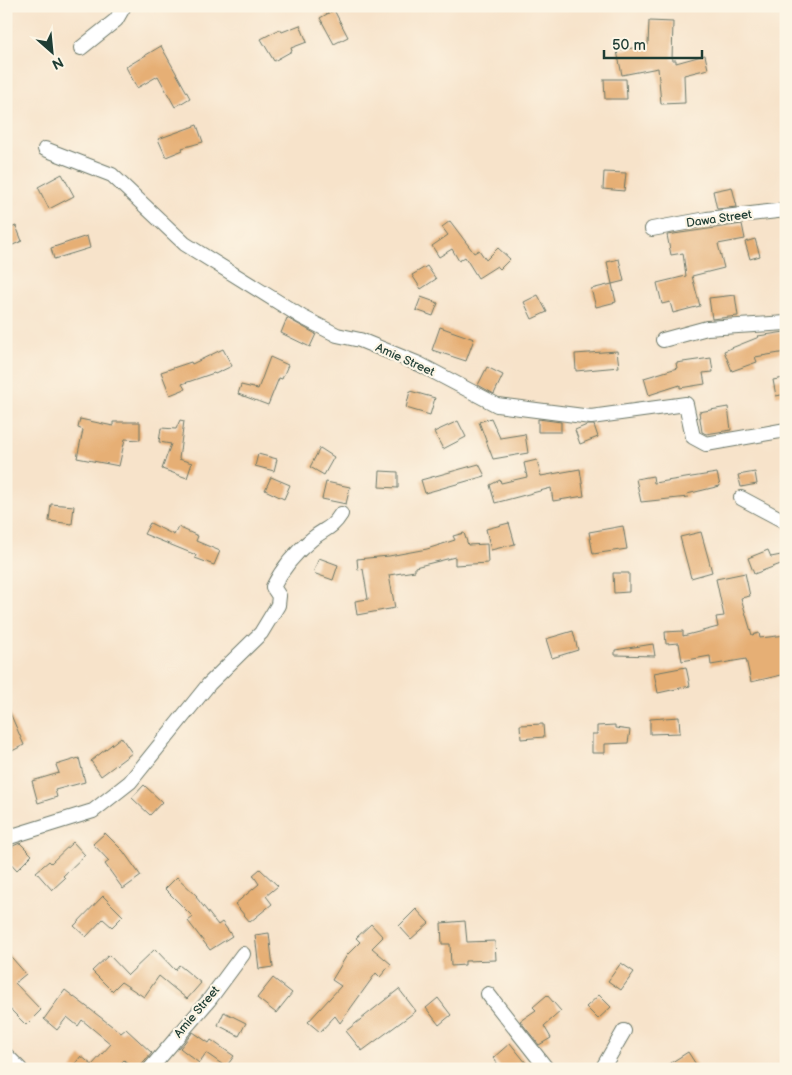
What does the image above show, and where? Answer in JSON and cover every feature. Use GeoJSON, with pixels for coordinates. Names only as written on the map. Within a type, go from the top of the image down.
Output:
{"type":"FeatureCollection","features":[{"type":"Feature","properties":{"kind":"street"},"geometry":{"type":"LineString","coordinates":[[82,48],[116,20],[124,6]]}},
{"type":"Feature","properties":{"kind":"street","name":"Amie Street"},"geometry":{"type":"LineString","coordinates":[[45,149],[112,175],[185,244],[302,317],[337,335],[360,340],[420,364],[497,405],[591,417],[686,404],[693,437],[706,444],[786,430]]}},
{"type":"Feature","properties":{"kind":"street","name":"Dawa Street"},"geometry":{"type":"LineString","coordinates":[[652,229],[707,219],[786,210]]}},
{"type":"Feature","properties":{"kind":"street"},"geometry":{"type":"LineString","coordinates":[[664,340],[707,328],[786,322]]}},
{"type":"Feature","properties":{"kind":"street"},"geometry":{"type":"LineString","coordinates":[[741,498],[786,522]]}},
{"type":"Feature","properties":{"kind":"street"},"geometry":{"type":"LineString","coordinates":[[6,838],[93,811],[130,782],[209,684],[261,634],[278,606],[278,596],[273,587],[283,567],[293,560],[312,538],[333,526],[341,514]]}},
{"type":"Feature","properties":{"kind":"street","name":"Amie Street"},"geometry":{"type":"LineString","coordinates":[[150,1069],[209,1000],[243,954]]}},
{"type":"Feature","properties":{"kind":"street"},"geometry":{"type":"LineString","coordinates":[[488,994],[547,1069]]}},
{"type":"Feature","properties":{"kind":"street"},"geometry":{"type":"LineString","coordinates":[[602,1069],[624,1031]]}},
{"type":"Feature","properties":{"kind":"street"},"geometry":{"type":"LineString","coordinates":[[6,1055],[20,1069]]}},
{"type":"Feature","properties":{"kind":"building"},"geometry":{"type":"Polygon","coordinates":[[[334,10],[348,37],[334,44],[320,18],[334,10]]]}},
{"type":"Feature","properties":{"kind":"building"},"geometry":{"type":"Polygon","coordinates":[[[649,21],[673,22],[672,60],[676,60],[676,63],[705,55],[708,69],[684,75],[685,103],[661,104],[658,68],[622,75],[617,51],[648,45],[649,21]]]}},
{"type":"Feature","properties":{"kind":"building"},"geometry":{"type":"Polygon","coordinates":[[[300,25],[307,42],[291,48],[292,51],[274,61],[261,39],[280,29],[282,32],[300,25]]]}},
{"type":"Feature","properties":{"kind":"building"},"geometry":{"type":"Polygon","coordinates":[[[161,46],[190,98],[175,107],[158,76],[137,88],[126,67],[161,46]]]}},
{"type":"Feature","properties":{"kind":"building"},"geometry":{"type":"Polygon","coordinates":[[[604,79],[626,79],[627,99],[605,99],[604,79]]]}},
{"type":"Feature","properties":{"kind":"building"},"geometry":{"type":"Polygon","coordinates":[[[197,125],[203,142],[182,148],[183,150],[166,157],[158,139],[197,125]]]}},
{"type":"Feature","properties":{"kind":"building"},"geometry":{"type":"Polygon","coordinates":[[[604,172],[626,173],[624,191],[603,189],[604,172]]]}},
{"type":"Feature","properties":{"kind":"building"},"geometry":{"type":"Polygon","coordinates":[[[62,174],[74,196],[49,209],[38,187],[62,174]]]}},
{"type":"Feature","properties":{"kind":"building"},"geometry":{"type":"Polygon","coordinates":[[[732,187],[737,207],[717,209],[713,191],[732,187]]]}},
{"type":"Feature","properties":{"kind":"building"},"geometry":{"type":"Polygon","coordinates":[[[450,221],[474,253],[479,250],[486,260],[498,248],[510,259],[500,269],[497,266],[478,278],[465,257],[459,261],[452,249],[439,257],[432,246],[448,235],[442,227],[450,221]]]}},
{"type":"Feature","properties":{"kind":"building"},"geometry":{"type":"Polygon","coordinates":[[[742,224],[745,239],[718,244],[724,268],[692,276],[700,306],[673,313],[670,302],[662,304],[657,283],[686,276],[683,253],[671,255],[667,235],[742,224]]]}},
{"type":"Feature","properties":{"kind":"building"},"geometry":{"type":"Polygon","coordinates":[[[16,226],[22,241],[6,248],[6,230],[16,226]]]}},
{"type":"Feature","properties":{"kind":"building"},"geometry":{"type":"Polygon","coordinates":[[[87,236],[90,248],[54,259],[51,248],[87,236]]]}},
{"type":"Feature","properties":{"kind":"building"},"geometry":{"type":"Polygon","coordinates":[[[755,239],[760,256],[750,259],[745,242],[755,239]]]}},
{"type":"Feature","properties":{"kind":"building"},"geometry":{"type":"Polygon","coordinates":[[[619,259],[624,281],[612,284],[607,262],[619,259]]]}},
{"type":"Feature","properties":{"kind":"building"},"geometry":{"type":"Polygon","coordinates":[[[427,266],[436,279],[421,289],[412,275],[427,266]]]}},
{"type":"Feature","properties":{"kind":"building"},"geometry":{"type":"Polygon","coordinates":[[[612,284],[616,302],[596,307],[591,289],[612,284]]]}},
{"type":"Feature","properties":{"kind":"building"},"geometry":{"type":"Polygon","coordinates":[[[538,295],[547,312],[532,319],[524,302],[538,295]]]}},
{"type":"Feature","properties":{"kind":"building"},"geometry":{"type":"Polygon","coordinates":[[[735,295],[738,316],[712,319],[709,298],[735,295]]]}},
{"type":"Feature","properties":{"kind":"building"},"geometry":{"type":"Polygon","coordinates":[[[421,297],[438,303],[433,316],[416,310],[421,297]]]}},
{"type":"Feature","properties":{"kind":"building"},"geometry":{"type":"Polygon","coordinates":[[[287,318],[316,334],[310,347],[281,333],[287,318]]]}},
{"type":"Feature","properties":{"kind":"building"},"geometry":{"type":"Polygon","coordinates":[[[440,327],[474,339],[466,361],[432,350],[440,327]]]}},
{"type":"Feature","properties":{"kind":"building"},"geometry":{"type":"Polygon","coordinates":[[[785,332],[786,352],[755,357],[757,362],[732,371],[724,351],[758,336],[785,332]]]}},
{"type":"Feature","properties":{"kind":"building"},"geometry":{"type":"Polygon","coordinates":[[[223,349],[232,366],[215,374],[182,384],[185,389],[170,395],[161,372],[191,362],[192,364],[223,349]]]}},
{"type":"Feature","properties":{"kind":"building"},"geometry":{"type":"Polygon","coordinates":[[[617,351],[619,367],[576,371],[575,354],[617,351]]]}},
{"type":"Feature","properties":{"kind":"building"},"geometry":{"type":"Polygon","coordinates":[[[270,357],[288,365],[282,379],[279,378],[268,405],[238,394],[241,385],[258,389],[270,357]]]}},
{"type":"Feature","properties":{"kind":"building"},"geometry":{"type":"Polygon","coordinates":[[[711,358],[713,372],[703,373],[705,384],[680,388],[680,385],[649,395],[644,378],[677,368],[676,363],[711,358]]]}},
{"type":"Feature","properties":{"kind":"building"},"geometry":{"type":"Polygon","coordinates":[[[487,367],[503,375],[494,394],[478,385],[487,367]]]}},
{"type":"Feature","properties":{"kind":"building"},"geometry":{"type":"Polygon","coordinates":[[[784,378],[786,394],[776,396],[773,380],[784,378]]]}},
{"type":"Feature","properties":{"kind":"building"},"geometry":{"type":"Polygon","coordinates":[[[410,391],[435,398],[430,415],[406,408],[410,391]]]}},
{"type":"Feature","properties":{"kind":"building"},"geometry":{"type":"Polygon","coordinates":[[[728,407],[731,430],[706,434],[702,432],[699,412],[728,407]]]}},
{"type":"Feature","properties":{"kind":"building"},"geometry":{"type":"Polygon","coordinates":[[[491,418],[500,438],[525,434],[528,453],[493,459],[479,422],[491,418]]]}},
{"type":"Feature","properties":{"kind":"building"},"geometry":{"type":"Polygon","coordinates":[[[80,419],[113,426],[113,422],[140,422],[140,440],[125,439],[119,466],[77,458],[83,430],[78,428],[80,419]]]}},
{"type":"Feature","properties":{"kind":"building"},"geometry":{"type":"Polygon","coordinates":[[[538,419],[561,422],[561,432],[538,432],[538,419]]]}},
{"type":"Feature","properties":{"kind":"building"},"geometry":{"type":"Polygon","coordinates":[[[180,420],[184,421],[179,459],[192,463],[187,478],[162,469],[171,444],[159,442],[161,428],[176,429],[180,420]]]}},
{"type":"Feature","properties":{"kind":"building"},"geometry":{"type":"Polygon","coordinates":[[[458,421],[466,437],[443,449],[434,432],[458,421]]]}},
{"type":"Feature","properties":{"kind":"building"},"geometry":{"type":"Polygon","coordinates":[[[587,425],[594,425],[598,437],[580,444],[575,430],[587,425]]]}},
{"type":"Feature","properties":{"kind":"building"},"geometry":{"type":"Polygon","coordinates":[[[320,448],[334,457],[324,475],[310,467],[320,448]]]}},
{"type":"Feature","properties":{"kind":"building"},"geometry":{"type":"Polygon","coordinates":[[[258,454],[277,459],[274,471],[255,466],[258,454]]]}},
{"type":"Feature","properties":{"kind":"building"},"geometry":{"type":"Polygon","coordinates":[[[537,460],[541,476],[580,469],[584,496],[553,501],[551,488],[495,503],[490,485],[500,480],[501,483],[527,477],[524,463],[537,460]]]}},
{"type":"Feature","properties":{"kind":"building"},"geometry":{"type":"Polygon","coordinates":[[[479,464],[485,476],[425,493],[421,480],[479,464]]]}},
{"type":"Feature","properties":{"kind":"building"},"geometry":{"type":"Polygon","coordinates":[[[380,471],[398,472],[398,488],[379,487],[380,471]]]}},
{"type":"Feature","properties":{"kind":"building"},"geometry":{"type":"Polygon","coordinates":[[[755,472],[757,484],[741,487],[738,475],[755,472]]]}},
{"type":"Feature","properties":{"kind":"building"},"geometry":{"type":"Polygon","coordinates":[[[717,473],[720,486],[687,494],[688,497],[641,502],[636,479],[653,476],[654,483],[717,473]]]}},
{"type":"Feature","properties":{"kind":"building"},"geometry":{"type":"Polygon","coordinates":[[[271,477],[290,485],[284,499],[265,490],[271,477]]]}},
{"type":"Feature","properties":{"kind":"building"},"geometry":{"type":"Polygon","coordinates":[[[326,482],[350,487],[346,504],[322,499],[326,482]]]}},
{"type":"Feature","properties":{"kind":"building"},"geometry":{"type":"Polygon","coordinates":[[[51,504],[74,506],[72,524],[49,521],[51,504]]]}},
{"type":"Feature","properties":{"kind":"building"},"geometry":{"type":"Polygon","coordinates":[[[150,523],[174,535],[178,527],[198,536],[196,541],[220,551],[214,565],[195,558],[196,555],[144,534],[150,523]]]}},
{"type":"Feature","properties":{"kind":"building"},"geometry":{"type":"Polygon","coordinates":[[[509,523],[515,544],[491,550],[486,529],[509,523]]]}},
{"type":"Feature","properties":{"kind":"building"},"geometry":{"type":"Polygon","coordinates":[[[623,526],[627,549],[593,554],[589,532],[623,526]]]}},
{"type":"Feature","properties":{"kind":"building"},"geometry":{"type":"Polygon","coordinates":[[[701,532],[712,572],[691,578],[680,537],[701,532]]]}},
{"type":"Feature","properties":{"kind":"building"},"geometry":{"type":"Polygon","coordinates":[[[464,533],[468,545],[487,544],[488,563],[455,565],[455,557],[415,567],[415,571],[389,575],[395,608],[357,615],[355,601],[368,599],[363,569],[358,570],[357,559],[389,556],[427,549],[455,540],[453,536],[464,533]]]}},
{"type":"Feature","properties":{"kind":"building"},"geometry":{"type":"Polygon","coordinates":[[[768,550],[771,557],[786,554],[786,562],[754,574],[748,558],[768,550]]]}},
{"type":"Feature","properties":{"kind":"building"},"geometry":{"type":"Polygon","coordinates":[[[319,558],[338,565],[333,580],[313,573],[319,558]]]}},
{"type":"Feature","properties":{"kind":"building"},"geometry":{"type":"Polygon","coordinates":[[[613,573],[629,573],[629,592],[614,593],[613,573]]]}},
{"type":"Feature","properties":{"kind":"building"},"geometry":{"type":"Polygon","coordinates":[[[745,573],[750,596],[741,598],[752,635],[759,633],[760,638],[786,635],[786,674],[751,682],[746,659],[711,665],[710,656],[682,661],[679,643],[666,644],[665,632],[683,631],[683,636],[718,627],[716,617],[724,616],[716,579],[745,573]]]}},
{"type":"Feature","properties":{"kind":"building"},"geometry":{"type":"Polygon","coordinates":[[[573,631],[578,650],[552,658],[546,639],[573,631]]]}},
{"type":"Feature","properties":{"kind":"building"},"geometry":{"type":"Polygon","coordinates":[[[653,644],[655,656],[615,655],[615,650],[653,644]]]}},
{"type":"Feature","properties":{"kind":"building"},"geometry":{"type":"Polygon","coordinates":[[[686,667],[690,686],[658,693],[654,673],[686,667]]]}},
{"type":"Feature","properties":{"kind":"building"},"geometry":{"type":"Polygon","coordinates":[[[6,706],[24,745],[6,754],[6,706]]]}},
{"type":"Feature","properties":{"kind":"building"},"geometry":{"type":"Polygon","coordinates":[[[679,717],[680,733],[650,734],[650,719],[679,717]]]}},
{"type":"Feature","properties":{"kind":"building"},"geometry":{"type":"Polygon","coordinates":[[[543,724],[544,737],[521,739],[520,725],[543,724]]]}},
{"type":"Feature","properties":{"kind":"building"},"geometry":{"type":"Polygon","coordinates":[[[615,725],[615,728],[630,730],[628,743],[605,744],[605,753],[592,753],[592,734],[597,734],[597,726],[615,725]]]}},
{"type":"Feature","properties":{"kind":"building"},"geometry":{"type":"Polygon","coordinates":[[[121,737],[132,753],[101,776],[91,761],[121,737]]]}},
{"type":"Feature","properties":{"kind":"building"},"geometry":{"type":"Polygon","coordinates":[[[79,758],[85,782],[55,790],[57,797],[38,803],[32,781],[59,773],[56,765],[79,758]]]}},
{"type":"Feature","properties":{"kind":"building"},"geometry":{"type":"Polygon","coordinates":[[[144,785],[162,802],[150,815],[132,798],[144,785]]]}},
{"type":"Feature","properties":{"kind":"building"},"geometry":{"type":"Polygon","coordinates":[[[105,833],[123,851],[141,876],[123,889],[105,864],[109,861],[93,844],[105,833]]]}},
{"type":"Feature","properties":{"kind":"building"},"geometry":{"type":"Polygon","coordinates":[[[73,842],[85,855],[63,876],[65,878],[52,890],[36,872],[49,861],[51,863],[73,842]]]}},
{"type":"Feature","properties":{"kind":"building"},"geometry":{"type":"Polygon","coordinates":[[[20,843],[32,855],[17,870],[6,858],[6,849],[20,843]]]}},
{"type":"Feature","properties":{"kind":"building"},"geometry":{"type":"Polygon","coordinates":[[[260,869],[278,886],[266,896],[272,904],[250,922],[235,904],[259,884],[253,875],[260,869]]]}},
{"type":"Feature","properties":{"kind":"building"},"geometry":{"type":"Polygon","coordinates":[[[177,877],[197,896],[218,925],[222,922],[232,936],[210,950],[188,921],[193,917],[165,889],[177,877]]]}},
{"type":"Feature","properties":{"kind":"building"},"geometry":{"type":"Polygon","coordinates":[[[103,896],[123,916],[112,927],[103,919],[86,937],[74,926],[103,896]]]}},
{"type":"Feature","properties":{"kind":"building"},"geometry":{"type":"Polygon","coordinates":[[[416,909],[429,923],[411,939],[399,926],[416,909]]]}},
{"type":"Feature","properties":{"kind":"building"},"geometry":{"type":"Polygon","coordinates":[[[465,921],[467,942],[495,941],[496,960],[465,961],[465,965],[451,966],[450,944],[442,944],[441,923],[465,921]]]}},
{"type":"Feature","properties":{"kind":"building"},"geometry":{"type":"Polygon","coordinates":[[[371,924],[383,937],[372,948],[391,964],[380,977],[376,973],[340,1023],[335,1016],[320,1032],[308,1022],[341,986],[332,980],[347,955],[360,942],[356,938],[371,924]]]}},
{"type":"Feature","properties":{"kind":"building"},"geometry":{"type":"Polygon","coordinates":[[[269,933],[273,967],[259,969],[255,935],[269,933]]]}},
{"type":"Feature","properties":{"kind":"building"},"geometry":{"type":"Polygon","coordinates":[[[155,949],[175,970],[179,965],[201,983],[187,999],[159,976],[144,997],[121,982],[112,991],[92,971],[109,955],[128,975],[155,949]]]}},
{"type":"Feature","properties":{"kind":"building"},"geometry":{"type":"Polygon","coordinates":[[[6,951],[26,974],[15,983],[41,1010],[26,1025],[6,1005],[6,951]]]}},
{"type":"Feature","properties":{"kind":"building"},"geometry":{"type":"Polygon","coordinates":[[[621,963],[634,972],[621,990],[608,981],[621,963]]]}},
{"type":"Feature","properties":{"kind":"building"},"geometry":{"type":"Polygon","coordinates":[[[273,978],[292,993],[276,1013],[257,998],[273,978]]]}},
{"type":"Feature","properties":{"kind":"building"},"geometry":{"type":"Polygon","coordinates":[[[399,989],[416,1011],[362,1051],[346,1031],[399,989]]]}},
{"type":"Feature","properties":{"kind":"building"},"geometry":{"type":"Polygon","coordinates":[[[65,990],[121,1033],[126,1029],[152,1053],[138,1069],[134,1069],[124,1060],[115,1069],[71,1069],[81,1056],[92,1065],[111,1044],[82,1020],[78,1026],[67,1017],[57,1030],[44,1019],[65,990]]]}},
{"type":"Feature","properties":{"kind":"building"},"geometry":{"type":"Polygon","coordinates":[[[547,995],[561,1011],[544,1026],[551,1038],[539,1045],[520,1021],[536,1010],[533,1007],[547,995]]]}},
{"type":"Feature","properties":{"kind":"building"},"geometry":{"type":"Polygon","coordinates":[[[599,995],[611,1007],[598,1019],[586,1007],[599,995]]]}},
{"type":"Feature","properties":{"kind":"building"},"geometry":{"type":"Polygon","coordinates":[[[438,998],[451,1015],[439,1025],[426,1008],[438,998]]]}},
{"type":"Feature","properties":{"kind":"building"},"geometry":{"type":"Polygon","coordinates":[[[224,1012],[246,1023],[239,1036],[218,1025],[224,1012]]]}},
{"type":"Feature","properties":{"kind":"building"},"geometry":{"type":"Polygon","coordinates":[[[193,1032],[209,1043],[211,1040],[234,1056],[226,1067],[206,1053],[199,1063],[180,1048],[193,1032]]]}},
{"type":"Feature","properties":{"kind":"building"},"geometry":{"type":"Polygon","coordinates":[[[510,1043],[531,1069],[502,1069],[493,1058],[510,1043]]]}},
{"type":"Feature","properties":{"kind":"building"},"geometry":{"type":"Polygon","coordinates":[[[688,1052],[699,1069],[661,1069],[688,1052]]]}}]}
